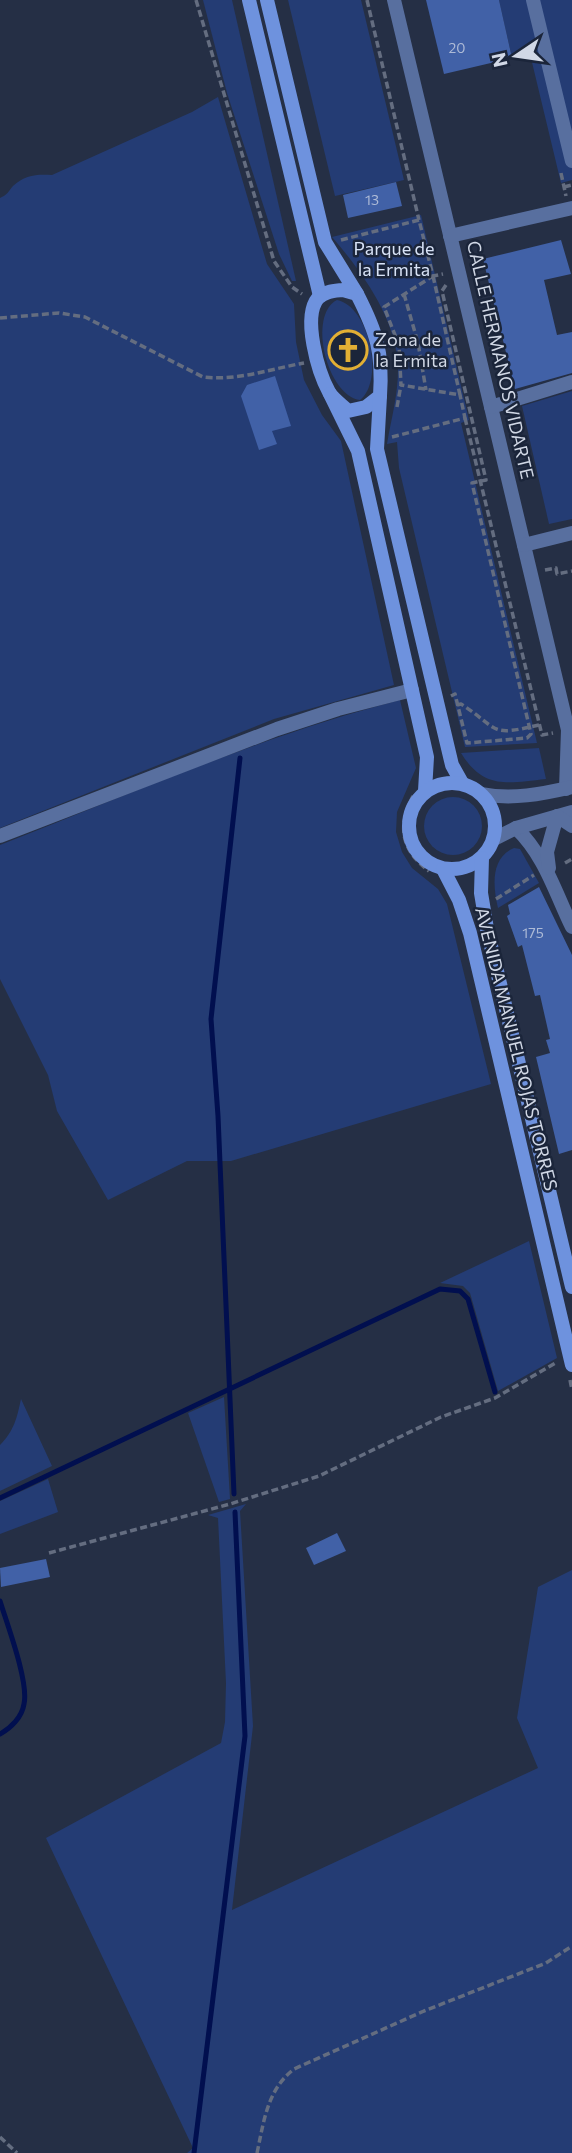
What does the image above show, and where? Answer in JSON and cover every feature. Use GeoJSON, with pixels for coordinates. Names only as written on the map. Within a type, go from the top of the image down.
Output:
{"type":"FeatureCollection","features":[{"type":"Feature","properties":{"kind":"main road"},"geometry":{"type":"LineString","coordinates":[[249,0],[318,299],[311,319],[316,360],[358,450],[427,757],[425,792]]}},
{"type":"Feature","properties":{"kind":"main road"},"geometry":{"type":"LineString","coordinates":[[267,0],[325,242],[374,326],[383,364],[377,449],[452,765],[462,783]]}},
{"type":"Feature","properties":{"kind":"main road"},"geometry":{"type":"LineString","coordinates":[[318,299],[327,292],[343,290],[357,294]]}},
{"type":"Feature","properties":{"kind":"main road"},"geometry":{"type":"LineString","coordinates":[[330,394],[348,411],[366,407],[380,396]]}},
{"type":"Feature","properties":{"kind":"main road"},"geometry":{"type":"LineString","coordinates":[[449,782],[462,783],[482,794],[494,815],[494,839],[482,858],[464,868],[443,869],[419,854],[412,842],[410,815],[425,792],[449,782]]}},
{"type":"Feature","properties":{"kind":"main road","name":"AVENIDA MANUEL ROJAS TORRES"},"geometry":{"type":"LineString","coordinates":[[482,858],[481,893],[487,929],[572,1287]]}},
{"type":"Feature","properties":{"kind":"main road","name":"AVENIDA MANUEL ROJAS TORRES"},"geometry":{"type":"LineString","coordinates":[[443,869],[459,900],[470,933],[571,1361]]}},
{"type":"Feature","properties":{"kind":"street","name":"CALLE HERMANOS VIDARTE"},"geometry":{"type":"LineString","coordinates":[[394,0],[570,733],[569,788]]}},
{"type":"Feature","properties":{"kind":"street"},"geometry":{"type":"LineString","coordinates":[[533,0],[572,161]]}},
{"type":"Feature","properties":{"kind":"street"},"geometry":{"type":"LineString","coordinates":[[450,236],[572,208]]}},
{"type":"Feature","properties":{"kind":"street"},"geometry":{"type":"LineString","coordinates":[[491,407],[572,382]]}},
{"type":"Feature","properties":{"kind":"street"},"geometry":{"type":"LineString","coordinates":[[524,545],[572,533]]}},
{"type":"Feature","properties":{"kind":"street"},"geometry":{"type":"LineString","coordinates":[[0,836],[277,729],[338,709],[412,690]]}},
{"type":"Feature","properties":{"kind":"street"},"geometry":{"type":"LineString","coordinates":[[482,794],[497,798],[520,797],[569,788]]}},
{"type":"Feature","properties":{"kind":"street"},"geometry":{"type":"LineString","coordinates":[[494,839],[516,828],[572,812]]}},
{"type":"Feature","properties":{"kind":"street"},"geometry":{"type":"LineString","coordinates":[[557,816],[572,826]]}},
{"type":"Feature","properties":{"kind":"street"},"geometry":{"type":"LineString","coordinates":[[549,873],[547,852],[557,816]]}},
{"type":"Feature","properties":{"kind":"street"},"geometry":{"type":"LineString","coordinates":[[516,828],[527,839],[549,873],[572,927]]}},
{"type":"Feature","properties":{"kind":"path"},"geometry":{"type":"LineString","coordinates":[[197,0],[274,261],[292,287],[318,299]]}},
{"type":"Feature","properties":{"kind":"path"},"geometry":{"type":"LineString","coordinates":[[367,0],[539,725],[542,735],[570,733]]}},
{"type":"Feature","properties":{"kind":"path"},"geometry":{"type":"LineString","coordinates":[[564,187],[572,185]]}},
{"type":"Feature","properties":{"kind":"path"},"geometry":{"type":"LineString","coordinates":[[346,248],[340,240],[419,220]]}},
{"type":"Feature","properties":{"kind":"path"},"geometry":{"type":"LineString","coordinates":[[396,412],[401,385],[399,345],[384,307],[433,276],[458,269]]}},
{"type":"Feature","properties":{"kind":"path"},"geometry":{"type":"LineString","coordinates":[[404,294],[418,343],[426,390]]}},
{"type":"Feature","properties":{"kind":"path"},"geometry":{"type":"LineString","coordinates":[[0,318],[59,313],[85,317],[203,377],[222,379],[246,376],[316,360]]}},
{"type":"Feature","properties":{"kind":"path"},"geometry":{"type":"LineString","coordinates":[[401,385],[460,395]]}},
{"type":"Feature","properties":{"kind":"path"},"geometry":{"type":"LineString","coordinates":[[394,425],[391,438],[465,418]]}},
{"type":"Feature","properties":{"kind":"path"},"geometry":{"type":"LineString","coordinates":[[557,574],[572,571]]}},
{"type":"Feature","properties":{"kind":"path"},"geometry":{"type":"LineString","coordinates":[[444,708],[461,704],[501,732],[539,725]]}},
{"type":"Feature","properties":{"kind":"path"},"geometry":{"type":"LineString","coordinates":[[493,901],[536,874],[538,880],[572,859]]}},
{"type":"Feature","properties":{"kind":"path"},"geometry":{"type":"LineString","coordinates":[[49,1553],[230,1504],[319,1476],[441,1416],[495,1398],[557,1361],[571,1361]]}},
{"type":"Feature","properties":{"kind":"path"},"geometry":{"type":"LineString","coordinates":[[257,2153],[265,2112],[273,2091],[282,2077],[294,2069],[424,2011],[546,1963],[572,1946]]}},
{"type":"Feature","properties":{"kind":"path"},"geometry":{"type":"LineString","coordinates":[[0,2137],[17,2153]]}},
{"type":"Feature","properties":{"kind":"green space"},"geometry":{"type":"Polygon","coordinates":[[[203,0],[232,0],[296,281],[292,281],[279,254],[227,93],[203,0]]]}},
{"type":"Feature","properties":{"kind":"green space"},"geometry":{"type":"Polygon","coordinates":[[[288,0],[361,0],[404,180],[335,196],[288,0]]]}},
{"type":"Feature","properties":{"kind":"green space"},"geometry":{"type":"Polygon","coordinates":[[[499,0],[572,0],[572,180],[561,183],[530,54],[512,58],[499,0]]]}},
{"type":"Feature","properties":{"kind":"green space"},"geometry":{"type":"Polygon","coordinates":[[[218,97],[267,264],[294,304],[296,342],[304,380],[322,415],[341,441],[394,685],[274,719],[0,828],[0,198],[26,177],[52,175],[192,112],[218,97]]]}},
{"type":"Feature","properties":{"kind":"green space","name":"Parque de la Ermita"},"geometry":{"type":"Polygon","coordinates":[[[421,215],[469,420],[461,423],[537,743],[465,747],[399,468],[397,442],[387,444],[398,379],[392,334],[367,282],[332,237],[421,215]]]}},
{"type":"Feature","properties":{"kind":"green space"},"geometry":{"type":"Polygon","coordinates":[[[337,300],[348,305],[358,315],[370,345],[371,377],[368,390],[360,400],[348,395],[338,385],[325,354],[323,321],[328,308],[337,300]]]}},
{"type":"Feature","properties":{"kind":"green space"},"geometry":{"type":"Polygon","coordinates":[[[572,391],[572,519],[549,524],[522,406],[572,391]]]}},
{"type":"Feature","properties":{"kind":"green space"},"geometry":{"type":"Polygon","coordinates":[[[400,700],[416,768],[397,812],[396,832],[402,852],[412,868],[438,889],[447,904],[491,1084],[231,1161],[187,1161],[108,1200],[57,1111],[48,1075],[0,979],[0,845],[248,748],[400,700]]]}},
{"type":"Feature","properties":{"kind":"green space"},"geometry":{"type":"Polygon","coordinates":[[[539,748],[546,779],[520,782],[488,779],[478,773],[461,753],[539,748]]]}},
{"type":"Feature","properties":{"kind":"green space"},"geometry":{"type":"Polygon","coordinates":[[[453,797],[464,799],[477,810],[482,826],[480,837],[469,850],[453,855],[442,853],[429,842],[424,826],[426,815],[437,802],[453,797]]]}},
{"type":"Feature","properties":{"kind":"green space"},"geometry":{"type":"Polygon","coordinates":[[[514,848],[520,849],[539,883],[498,908],[495,891],[497,866],[506,853],[514,848]]]}},
{"type":"Feature","properties":{"kind":"green space"},"geometry":{"type":"Polygon","coordinates":[[[529,1241],[557,1358],[498,1391],[470,1293],[463,1286],[440,1283],[529,1241]]]}},
{"type":"Feature","properties":{"kind":"green space"},"geometry":{"type":"Polygon","coordinates":[[[224,1397],[230,1499],[219,1502],[188,1413],[224,1397]]]}},
{"type":"Feature","properties":{"kind":"green space"},"geometry":{"type":"Polygon","coordinates":[[[21,1399],[52,1466],[0,1491],[0,1445],[9,1435],[21,1399]]]}},
{"type":"Feature","properties":{"kind":"green space"},"geometry":{"type":"Polygon","coordinates":[[[48,1479],[58,1512],[0,1534],[0,1501],[48,1479]]]}},
{"type":"Feature","properties":{"kind":"green space"},"geometry":{"type":"Polygon","coordinates":[[[246,1504],[240,1511],[253,1726],[232,1910],[538,1768],[517,1718],[538,1587],[572,1570],[572,2153],[187,2153],[193,2148],[46,1838],[221,1743],[225,1722],[226,1683],[218,1518],[208,1515],[246,1504]]]}},
{"type":"Feature","properties":{"kind":"building"},"geometry":{"type":"Polygon","coordinates":[[[426,0],[499,0],[512,58],[444,74],[426,0]]]}},
{"type":"Feature","properties":{"kind":"building"},"geometry":{"type":"Polygon","coordinates":[[[396,182],[402,206],[348,218],[343,195],[396,182]]]}},
{"type":"Feature","properties":{"kind":"building"},"geometry":{"type":"Polygon","coordinates":[[[561,240],[571,274],[544,280],[557,335],[572,332],[572,373],[515,389],[483,259],[561,240]]]}},
{"type":"Feature","properties":{"kind":"building"},"geometry":{"type":"Polygon","coordinates":[[[357,332],[362,348],[336,356],[331,340],[357,332]]]}},
{"type":"Feature","properties":{"kind":"building"},"geometry":{"type":"Polygon","coordinates":[[[275,376],[291,426],[272,431],[277,444],[259,450],[241,396],[247,385],[275,376]]]}},
{"type":"Feature","properties":{"kind":"building"},"geometry":{"type":"Polygon","coordinates":[[[539,887],[572,955],[572,1150],[559,1154],[536,1057],[550,1053],[546,1040],[550,1039],[540,995],[535,996],[522,945],[518,947],[507,916],[510,914],[508,905],[539,887]]]}},
{"type":"Feature","properties":{"kind":"building"},"geometry":{"type":"Polygon","coordinates":[[[337,1533],[346,1551],[314,1565],[306,1548],[337,1533]]]}},
{"type":"Feature","properties":{"kind":"building"},"geometry":{"type":"Polygon","coordinates":[[[46,1559],[50,1577],[1,1587],[0,1568],[46,1559]]]}},
{"type":"Feature","properties":{"kind":"waterway"},"geometry":{"type":"LineString","coordinates":[[234,1494],[218,1116],[211,1019],[240,758]]}},
{"type":"Feature","properties":{"kind":"waterway"},"geometry":{"type":"LineString","coordinates":[[0,1498],[440,1289],[460,1291],[468,1299],[495,1392]]}},
{"type":"Feature","properties":{"kind":"waterway"},"geometry":{"type":"LineString","coordinates":[[194,2153],[245,1736],[235,1512]]}},
{"type":"Feature","properties":{"kind":"waterway"},"geometry":{"type":"LineString","coordinates":[[0,1601],[25,1694],[23,1709],[18,1718],[0,1734]]}},
{"type":"Feature","properties":{"kind":"place","name":"Zona de la Ermita"},"geometry":{"type":"Point","coordinates":[348,350]}}]}
